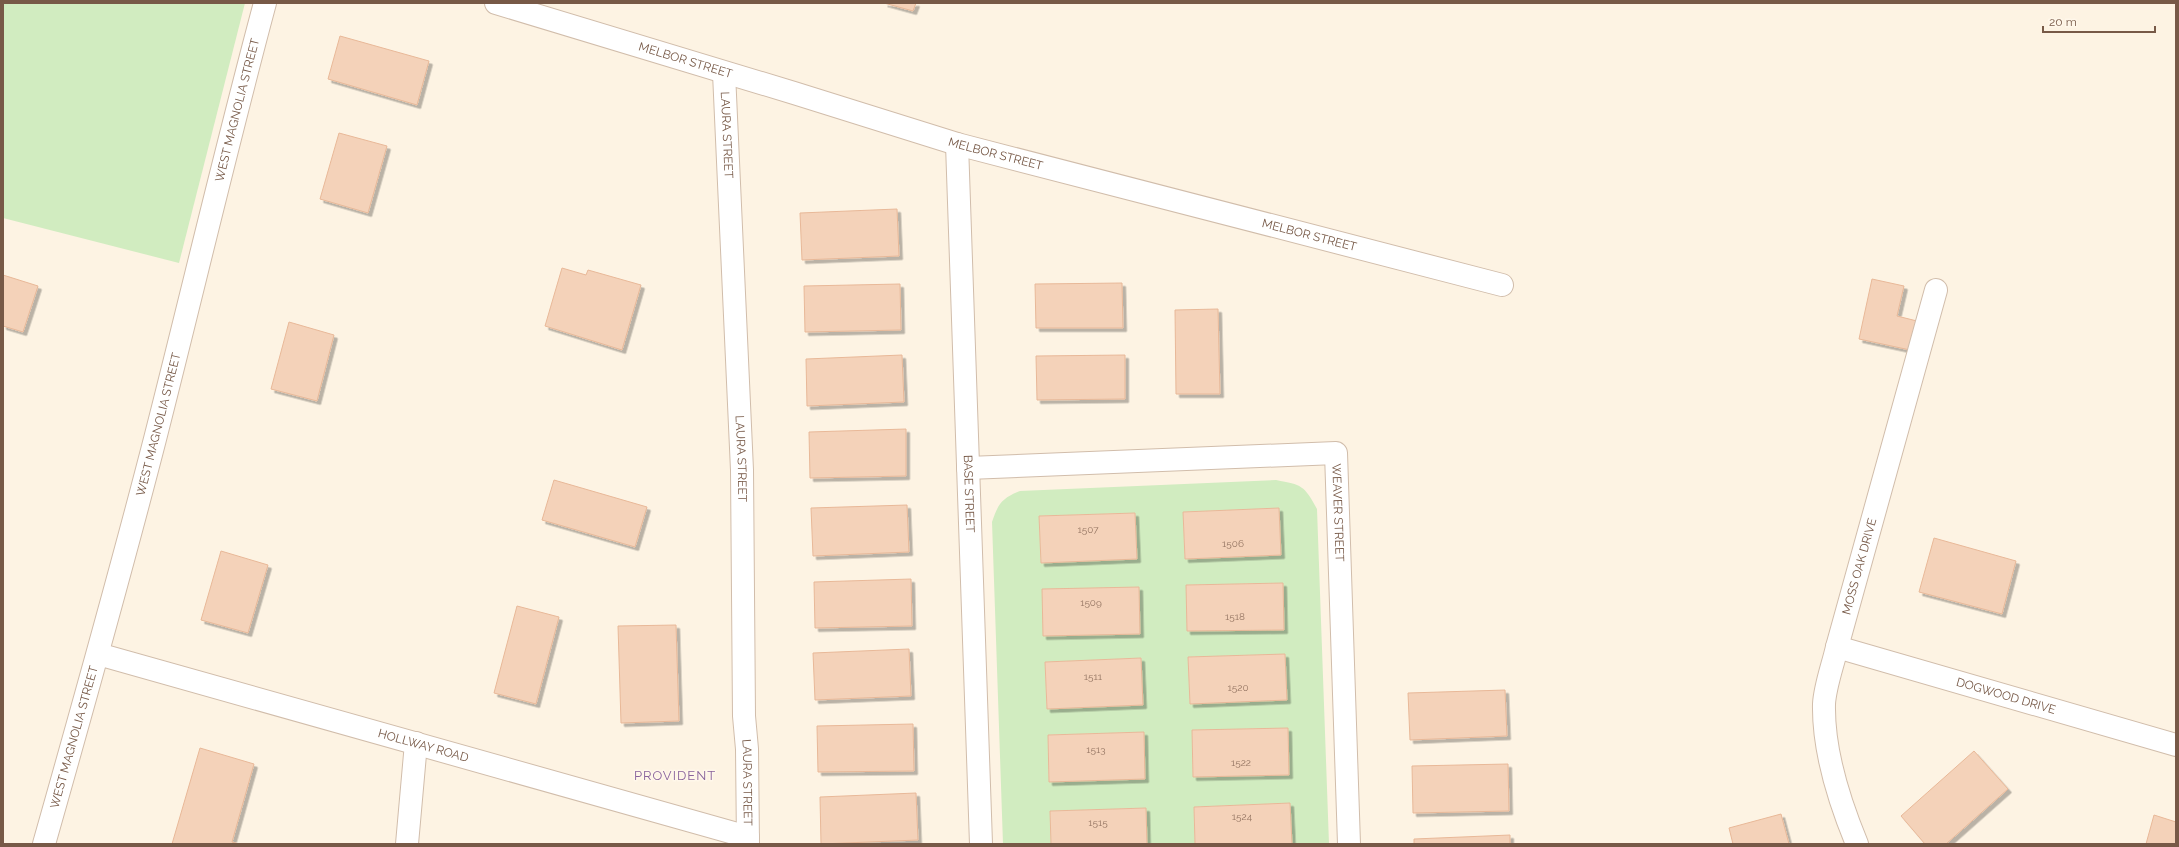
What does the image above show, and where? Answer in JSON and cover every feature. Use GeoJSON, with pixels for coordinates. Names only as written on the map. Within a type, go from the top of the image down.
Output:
{"type":"FeatureCollection","features":[{"type":"Feature","properties":{"kind":"street","name":"WEST MAGNOLIA STREET"},"geometry":{"type":"LineString","coordinates":[[44,844],[98,654],[155,439],[226,149],[265,3]]}},
{"type":"Feature","properties":{"kind":"street","name":"MELBOR STREET"},"geometry":{"type":"LineString","coordinates":[[496,3],[957,144],[1502,285]]}},
{"type":"Feature","properties":{"kind":"street","name":"LAURA STREET"},"geometry":{"type":"LineString","coordinates":[[724,73],[742,470],[744,716],[747,749],[748,841]]}},
{"type":"Feature","properties":{"kind":"street","name":"BASE STREET"},"geometry":{"type":"LineString","coordinates":[[957,144],[981,844]]}},
{"type":"Feature","properties":{"kind":"street","name":"MOSS OAK DRIVE"},"geometry":{"type":"LineString","coordinates":[[1857,844],[1832,769],[1826,733],[1824,703],[1836,647],[1936,290]]}},
{"type":"Feature","properties":{"kind":"street","name":"WEAVER STREET"},"geometry":{"type":"LineString","coordinates":[[968,468],[1336,453],[1349,844]]}},
{"type":"Feature","properties":{"kind":"street","name":"DOGWOOD DRIVE"},"geometry":{"type":"LineString","coordinates":[[1836,647],[2176,745]]}},
{"type":"Feature","properties":{"kind":"street","name":"HOLLWAY ROAD"},"geometry":{"type":"LineString","coordinates":[[98,654],[416,743],[748,841]]}},
{"type":"Feature","properties":{"kind":"street"},"geometry":{"type":"LineString","coordinates":[[407,844],[416,743]]}},
{"type":"Feature","properties":{"kind":"green space"},"geometry":{"type":"Polygon","coordinates":[[[3,3],[245,3],[179,263],[3,218],[3,3]]]}},
{"type":"Feature","properties":{"kind":"green space"},"geometry":{"type":"Polygon","coordinates":[[[1276,480],[1297,485],[1309,495],[1317,509],[1329,844],[1292,844],[1290,803],[1194,807],[1195,844],[1147,844],[1146,808],[1050,811],[1051,844],[1003,844],[992,522],[996,511],[1002,502],[1009,496],[1020,491],[1276,480]],[[1279,508],[1183,512],[1185,559],[1281,555],[1279,508]],[[1135,513],[1039,516],[1041,563],[1137,559],[1135,513]],[[1283,583],[1187,585],[1187,631],[1284,629],[1283,583]],[[1284,654],[1188,657],[1190,704],[1286,700],[1284,654]],[[1141,658],[1045,662],[1047,708],[1143,705],[1141,658]],[[1288,728],[1192,730],[1193,776],[1289,775],[1288,728]],[[1144,732],[1048,735],[1049,781],[1145,779],[1144,732]]]}},
{"type":"Feature","properties":{"kind":"building"},"geometry":{"type":"Polygon","coordinates":[[[884,3],[916,3],[913,11],[884,3]]]}},
{"type":"Feature","properties":{"kind":"building"},"geometry":{"type":"Polygon","coordinates":[[[340,36],[429,61],[417,105],[328,79],[340,36]]]}},
{"type":"Feature","properties":{"kind":"building"},"geometry":{"type":"Polygon","coordinates":[[[339,133],[387,146],[368,213],[320,199],[339,133]]]}},
{"type":"Feature","properties":{"kind":"building"},"geometry":{"type":"Polygon","coordinates":[[[897,209],[899,256],[802,260],[800,213],[897,209]]]}},
{"type":"Feature","properties":{"kind":"building"},"geometry":{"type":"Polygon","coordinates":[[[562,268],[586,275],[588,270],[641,285],[622,350],[545,326],[562,268]]]}},
{"type":"Feature","properties":{"kind":"building"},"geometry":{"type":"Polygon","coordinates":[[[3,275],[38,286],[23,332],[3,326],[3,275]]]}},
{"type":"Feature","properties":{"kind":"building"},"geometry":{"type":"Polygon","coordinates":[[[1872,279],[1904,286],[1897,316],[1917,321],[1910,350],[1859,339],[1872,279]]]}},
{"type":"Feature","properties":{"kind":"building"},"geometry":{"type":"Polygon","coordinates":[[[1122,283],[1123,328],[1036,328],[1035,284],[1122,283]]]}},
{"type":"Feature","properties":{"kind":"building"},"geometry":{"type":"Polygon","coordinates":[[[900,284],[901,330],[805,332],[804,286],[900,284]]]}},
{"type":"Feature","properties":{"kind":"building"},"geometry":{"type":"Polygon","coordinates":[[[1218,309],[1220,394],[1176,394],[1175,310],[1218,309]]]}},
{"type":"Feature","properties":{"kind":"building"},"geometry":{"type":"Polygon","coordinates":[[[289,322],[334,335],[317,401],[271,389],[289,322]]]}},
{"type":"Feature","properties":{"kind":"building"},"geometry":{"type":"Polygon","coordinates":[[[902,355],[904,402],[807,406],[806,359],[902,355]]]}},
{"type":"Feature","properties":{"kind":"building"},"geometry":{"type":"Polygon","coordinates":[[[1125,355],[1125,399],[1037,400],[1036,356],[1125,355]]]}},
{"type":"Feature","properties":{"kind":"building"},"geometry":{"type":"Polygon","coordinates":[[[906,429],[906,476],[810,478],[809,432],[906,429]]]}},
{"type":"Feature","properties":{"kind":"building"},"geometry":{"type":"Polygon","coordinates":[[[554,480],[647,507],[635,547],[542,520],[554,480]]]}},
{"type":"Feature","properties":{"kind":"building"},"geometry":{"type":"Polygon","coordinates":[[[907,505],[909,552],[813,556],[811,508],[907,505]]]}},
{"type":"Feature","properties":{"kind":"building"},"geometry":{"type":"Polygon","coordinates":[[[1279,508],[1281,555],[1185,559],[1183,512],[1279,508]]]}},
{"type":"Feature","properties":{"kind":"building"},"geometry":{"type":"Polygon","coordinates":[[[1135,513],[1137,559],[1041,563],[1039,516],[1135,513]]]}},
{"type":"Feature","properties":{"kind":"building"},"geometry":{"type":"Polygon","coordinates":[[[1934,538],[2016,561],[2002,614],[1919,592],[1934,538]]]}},
{"type":"Feature","properties":{"kind":"building"},"geometry":{"type":"Polygon","coordinates":[[[221,551],[268,565],[248,633],[201,620],[221,551]]]}},
{"type":"Feature","properties":{"kind":"building"},"geometry":{"type":"Polygon","coordinates":[[[911,579],[912,626],[815,628],[814,582],[911,579]]]}},
{"type":"Feature","properties":{"kind":"building"},"geometry":{"type":"Polygon","coordinates":[[[1283,583],[1284,630],[1187,631],[1186,585],[1283,583]]]}},
{"type":"Feature","properties":{"kind":"building"},"geometry":{"type":"Polygon","coordinates":[[[1139,587],[1140,634],[1043,636],[1042,589],[1139,587]]]}},
{"type":"Feature","properties":{"kind":"building"},"geometry":{"type":"Polygon","coordinates":[[[517,606],[559,617],[536,704],[494,693],[517,606]]]}},
{"type":"Feature","properties":{"kind":"building"},"geometry":{"type":"Polygon","coordinates":[[[676,625],[679,721],[621,723],[618,626],[676,625]]]}},
{"type":"Feature","properties":{"kind":"building"},"geometry":{"type":"Polygon","coordinates":[[[909,649],[911,696],[815,700],[813,653],[909,649]]]}},
{"type":"Feature","properties":{"kind":"building"},"geometry":{"type":"Polygon","coordinates":[[[1285,654],[1287,700],[1190,704],[1188,657],[1285,654]]]}},
{"type":"Feature","properties":{"kind":"building"},"geometry":{"type":"Polygon","coordinates":[[[1141,658],[1143,705],[1047,709],[1045,662],[1141,658]]]}},
{"type":"Feature","properties":{"kind":"building"},"geometry":{"type":"Polygon","coordinates":[[[1505,690],[1507,736],[1410,740],[1408,693],[1505,690]]]}},
{"type":"Feature","properties":{"kind":"building"},"geometry":{"type":"Polygon","coordinates":[[[913,724],[914,771],[818,772],[817,726],[913,724]]]}},
{"type":"Feature","properties":{"kind":"building"},"geometry":{"type":"Polygon","coordinates":[[[1288,728],[1289,775],[1193,777],[1192,730],[1288,728]]]}},
{"type":"Feature","properties":{"kind":"building"},"geometry":{"type":"Polygon","coordinates":[[[1144,732],[1145,779],[1049,782],[1048,735],[1144,732]]]}},
{"type":"Feature","properties":{"kind":"building"},"geometry":{"type":"Polygon","coordinates":[[[200,748],[254,764],[232,842],[239,844],[172,844],[200,748]]]}},
{"type":"Feature","properties":{"kind":"building"},"geometry":{"type":"Polygon","coordinates":[[[1974,751],[2008,789],[1946,844],[1925,844],[1901,816],[1974,751]]]}},
{"type":"Feature","properties":{"kind":"building"},"geometry":{"type":"Polygon","coordinates":[[[1508,764],[1509,811],[1413,813],[1412,766],[1508,764]]]}},
{"type":"Feature","properties":{"kind":"building"},"geometry":{"type":"Polygon","coordinates":[[[916,793],[918,840],[821,844],[820,797],[916,793]]]}},
{"type":"Feature","properties":{"kind":"building"},"geometry":{"type":"Polygon","coordinates":[[[1290,803],[1292,844],[1195,844],[1194,807],[1290,803]]]}},
{"type":"Feature","properties":{"kind":"building"},"geometry":{"type":"Polygon","coordinates":[[[1146,808],[1147,844],[1051,844],[1050,811],[1146,808]]]}},
{"type":"Feature","properties":{"kind":"building"},"geometry":{"type":"Polygon","coordinates":[[[1781,814],[1789,844],[1733,844],[1729,828],[1781,814]]]}},
{"type":"Feature","properties":{"kind":"building"},"geometry":{"type":"Polygon","coordinates":[[[2154,815],[2176,822],[2176,844],[2146,844],[2154,815]]]}},
{"type":"Feature","properties":{"kind":"building"},"geometry":{"type":"Polygon","coordinates":[[[1510,835],[1510,844],[1414,844],[1414,839],[1510,835]]]}},
{"type":"Feature","properties":{"kind":"district","name":"PROVIDENT"},"geometry":{"type":"Point","coordinates":[675,775]}}]}
